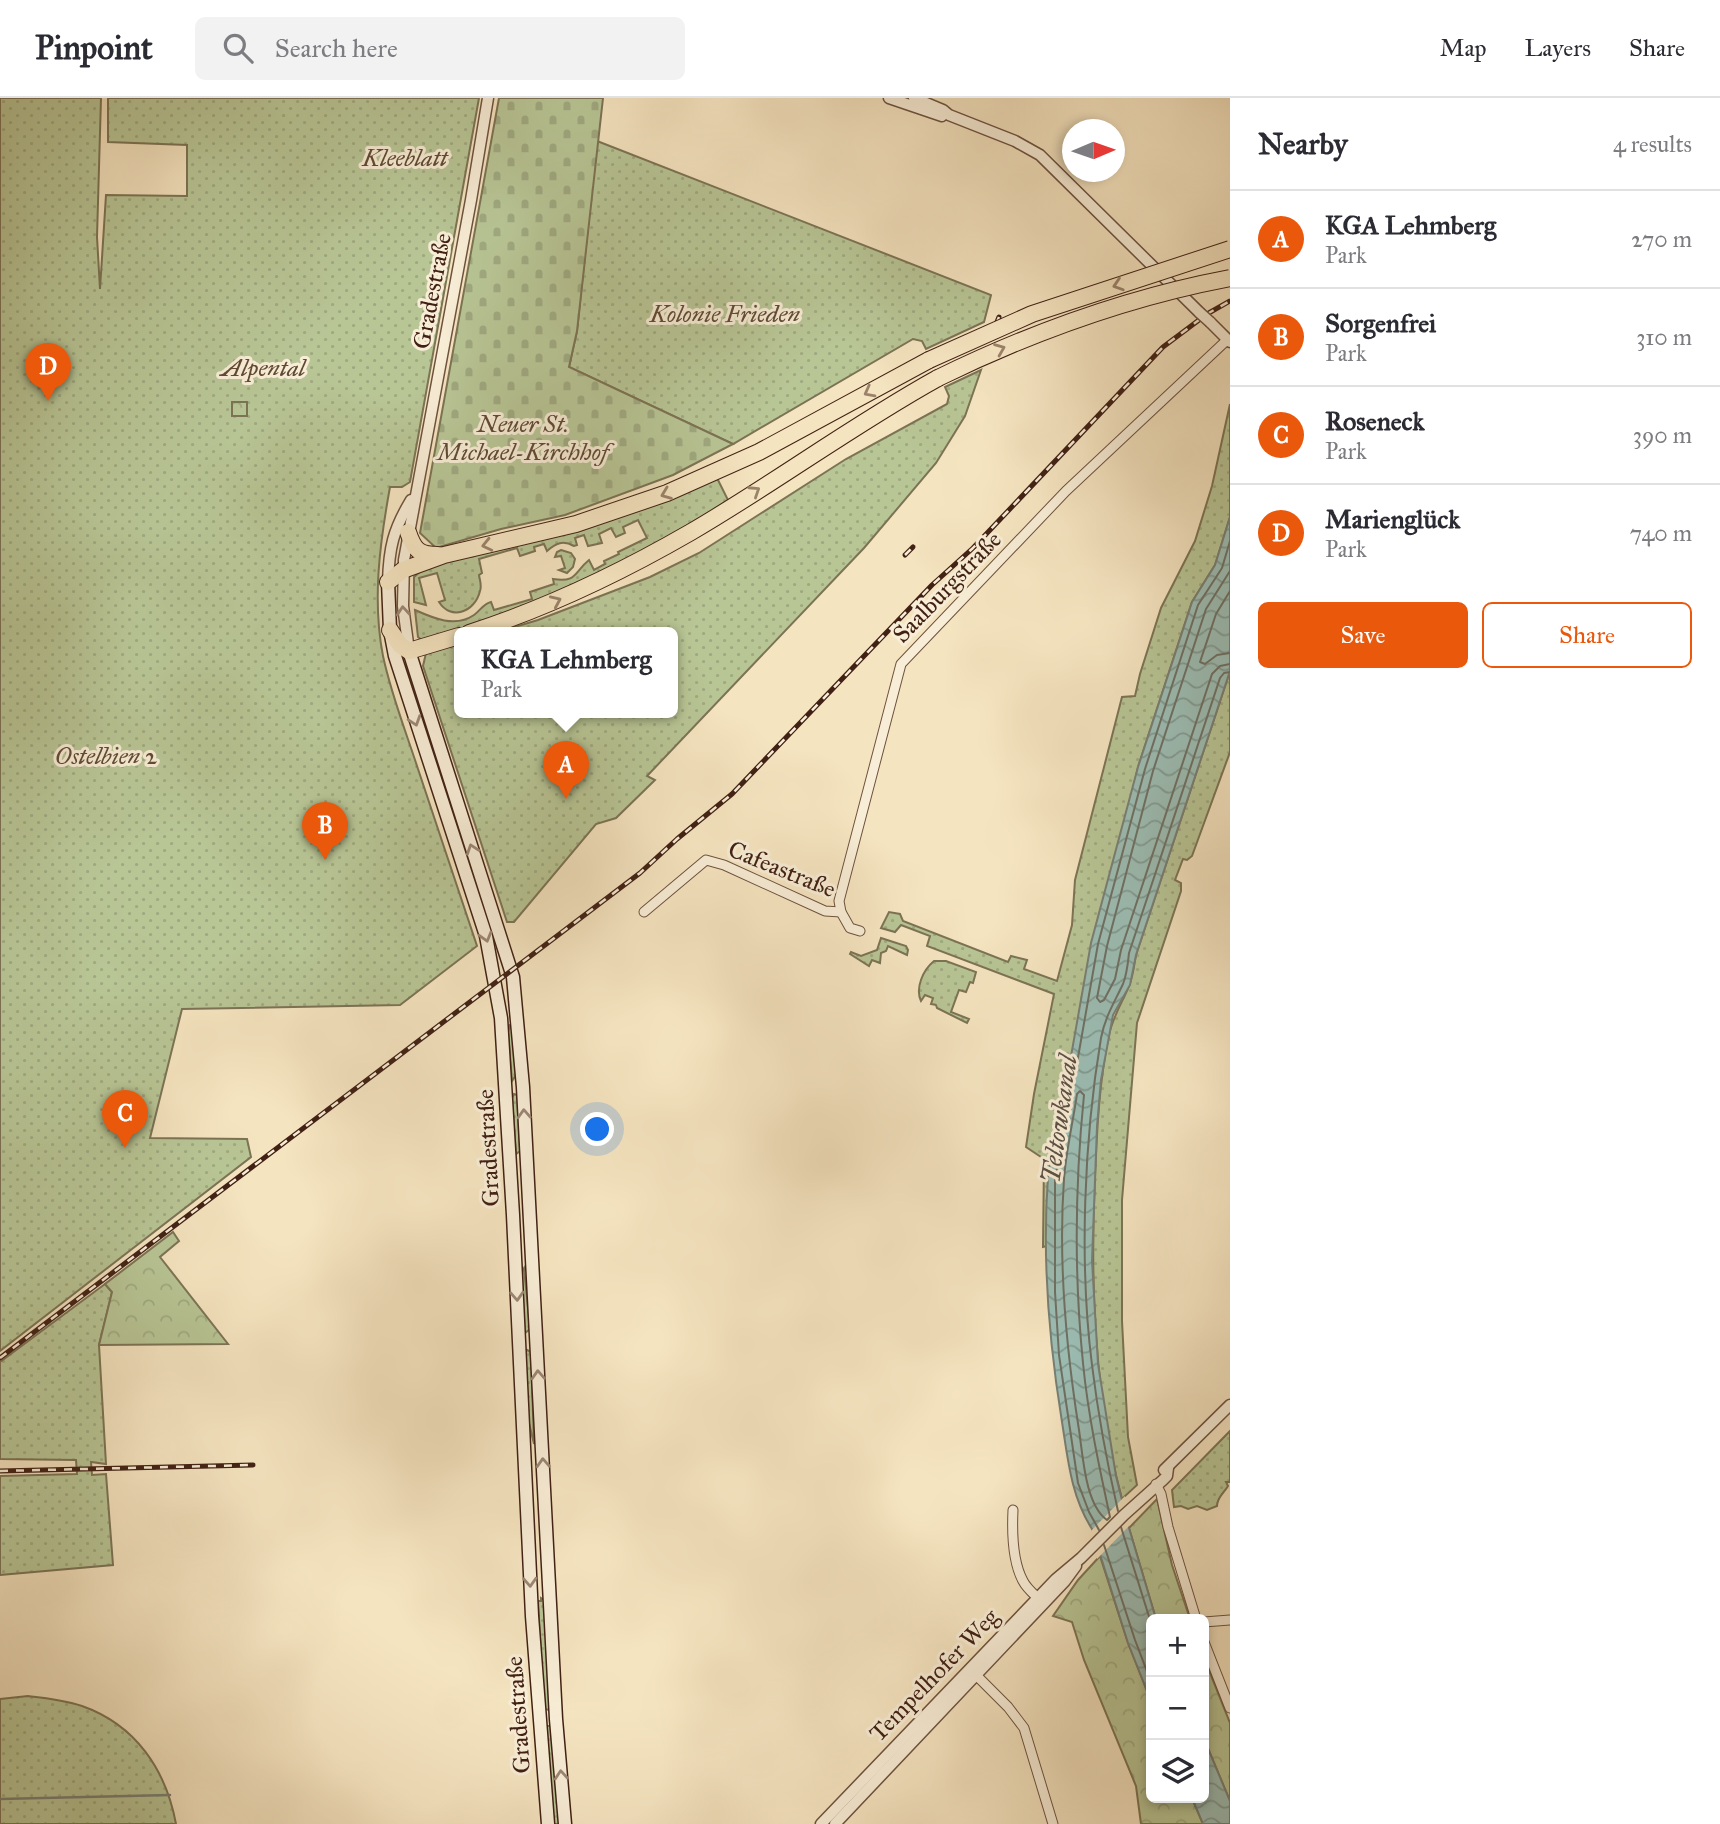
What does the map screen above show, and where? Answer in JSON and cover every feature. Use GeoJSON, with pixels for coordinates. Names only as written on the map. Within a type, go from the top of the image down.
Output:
{"type":"FeatureCollection","features":[{"type":"Feature","properties":{"kind":"highway"},"geometry":{"type":"LineString","coordinates":[[388,582],[403,570],[444,555],[576,524],[667,493],[759,452],[929,360],[1032,314],[1230,249]]}},
{"type":"Feature","properties":{"kind":"highway"},"geometry":{"type":"LineString","coordinates":[[486,627],[546,606],[642,559],[692,531],[874,414],[985,355],[1051,329],[1160,294],[1230,278]]}},
{"type":"Feature","properties":{"kind":"highway"},"geometry":{"type":"LineString","coordinates":[[408,532],[418,552],[424,555],[444,555]]}},
{"type":"Feature","properties":{"kind":"highway"},"geometry":{"type":"LineString","coordinates":[[390,630],[400,645],[409,651],[454,638]]}},
{"type":"Feature","properties":{"kind":"main road","name":"Gradestraße"},"geometry":{"type":"LineString","coordinates":[[388,582],[390,630],[399,673],[486,936],[501,1018],[531,1603],[548,1824]]}},
{"type":"Feature","properties":{"kind":"main road","name":"Gradestraße"},"geometry":{"type":"LineString","coordinates":[[409,651],[513,977],[523,1087],[555,1719],[565,1824]]}},
{"type":"Feature","properties":{"kind":"street","name":"Gradestraße"},"geometry":{"type":"LineString","coordinates":[[409,651],[402,606],[408,532],[488,98]]}},
{"type":"Feature","properties":{"kind":"street"},"geometry":{"type":"LineString","coordinates":[[914,98],[1015,141],[1040,155],[1229,341]]}},
{"type":"Feature","properties":{"kind":"street"},"geometry":{"type":"LineString","coordinates":[[894,99],[940,116],[949,115]]}},
{"type":"Feature","properties":{"kind":"street","name":"Saalburgstraße"},"geometry":{"type":"LineString","coordinates":[[841,912],[841,892],[901,664],[1066,491],[1229,341]]}},
{"type":"Feature","properties":{"kind":"street","name":"Gradestraße"},"geometry":{"type":"LineString","coordinates":[[388,582],[393,534],[416,492]]}},
{"type":"Feature","properties":{"kind":"street","name":"Cafeastraße"},"geometry":{"type":"LineString","coordinates":[[644,912],[706,860],[724,865],[825,911],[841,912]]}},
{"type":"Feature","properties":{"kind":"street"},"geometry":{"type":"LineString","coordinates":[[841,912],[850,928],[860,932]]}},
{"type":"Feature","properties":{"kind":"street","name":"Tempelhofer Weg"},"geometry":{"type":"LineString","coordinates":[[835,1824],[1063,1572],[1081,1558],[1156,1484],[1158,1475],[1230,1405]]}},
{"type":"Feature","properties":{"kind":"street"},"geometry":{"type":"LineString","coordinates":[[1156,1484],[1194,1614]]}},
{"type":"Feature","properties":{"kind":"street"},"geometry":{"type":"LineString","coordinates":[[1013,1510],[1014,1544],[1020,1575],[1026,1586],[1040,1600]]}},
{"type":"Feature","properties":{"kind":"street"},"geometry":{"type":"LineString","coordinates":[[1209,1622],[1230,1620]]}},
{"type":"Feature","properties":{"kind":"street"},"geometry":{"type":"LineString","coordinates":[[1209,1655],[1230,1708]]}},
{"type":"Feature","properties":{"kind":"street"},"geometry":{"type":"LineString","coordinates":[[973,1672],[1008,1707],[1024,1728],[1054,1824]]}},
{"type":"Feature","properties":{"kind":"street","name":"Tempelhofer Weg"},"geometry":{"type":"LineString","coordinates":[[821,1824],[973,1672]]}},
{"type":"Feature","properties":{"kind":"green space"},"geometry":{"type":"Polygon","coordinates":[[[0,98],[101,98],[97,237],[100,289],[106,195],[187,196],[187,145],[108,142],[108,98],[479,98],[410,482],[402,487],[390,487],[380,550],[378,592],[380,635],[390,684],[477,946],[400,1005],[182,1009],[150,1138],[247,1139],[251,1157],[0,1351],[0,98]]]}},
{"type":"Feature","properties":{"kind":"green space","name":"Neuer St. Michael-Kirchhof"},"geometry":{"type":"Polygon","coordinates":[[[499,98],[603,98],[577,331],[569,367],[733,444],[673,475],[565,515],[501,529],[436,548],[420,533],[499,98]]]}},
{"type":"Feature","properties":{"kind":"green space","name":"Kolonie Frieden"},"geometry":{"type":"Polygon","coordinates":[[[597,141],[991,295],[984,322],[926,349],[922,341],[913,339],[733,444],[569,367],[577,331],[597,141]]]}},
{"type":"Feature","properties":{"kind":"green space"},"geometry":{"type":"Polygon","coordinates":[[[981,370],[965,416],[936,463],[864,548],[647,776],[655,780],[616,818],[596,824],[514,922],[507,922],[423,666],[426,653],[454,645],[454,718],[678,718],[678,627],[515,627],[650,577],[699,553],[846,459],[947,404],[949,396],[945,387],[981,370]]]}},
{"type":"Feature","properties":{"kind":"green space"},"geometry":{"type":"Polygon","coordinates":[[[232,402],[247,402],[247,416],[232,416],[232,402]]]}},
{"type":"Feature","properties":{"kind":"green space"},"geometry":{"type":"Polygon","coordinates":[[[1230,404],[1230,517],[1215,565],[1192,602],[1138,767],[1070,1062],[1066,1066],[1050,1166],[1047,1246],[1043,1247],[1044,1159],[1026,1147],[1054,994],[927,946],[930,936],[901,925],[895,932],[881,928],[889,912],[900,914],[903,921],[1008,962],[1011,956],[1027,960],[1024,969],[1057,981],[1072,925],[1075,880],[1122,697],[1135,696],[1161,608],[1195,541],[1212,486],[1230,404]]]}},
{"type":"Feature","properties":{"kind":"green space"},"geometry":{"type":"Polygon","coordinates":[[[717,478],[729,502],[656,546],[501,618],[470,627],[454,627],[454,632],[423,641],[418,637],[415,610],[444,620],[459,621],[474,615],[491,602],[494,610],[532,599],[530,592],[554,584],[553,579],[571,578],[589,560],[594,570],[605,564],[604,561],[619,554],[618,552],[647,538],[638,520],[623,527],[625,533],[616,537],[611,528],[599,534],[602,543],[588,546],[584,535],[575,538],[577,545],[574,546],[560,543],[547,551],[544,544],[534,547],[535,551],[520,556],[517,548],[479,559],[481,587],[473,604],[462,612],[450,611],[439,602],[445,600],[437,573],[419,578],[426,605],[414,602],[414,577],[424,568],[717,478]]]}},
{"type":"Feature","properties":{"kind":"green space"},"geometry":{"type":"Polygon","coordinates":[[[561,550],[571,553],[575,559],[573,567],[567,573],[559,570],[565,568],[561,556],[555,557],[561,550]]]}},
{"type":"Feature","properties":{"kind":"green space"},"geometry":{"type":"Polygon","coordinates":[[[406,665],[493,929],[493,934],[403,666],[406,665]]]}},
{"type":"Feature","properties":{"kind":"green space"},"geometry":{"type":"Polygon","coordinates":[[[1230,671],[1230,752],[1192,856],[1187,860],[1183,859],[1175,880],[1181,883],[1181,891],[1137,1023],[1122,1200],[1122,1321],[1128,1437],[1137,1485],[1122,1499],[1105,1420],[1094,1299],[1095,1177],[1103,1070],[1111,1028],[1130,982],[1136,955],[1230,671]]]}},
{"type":"Feature","properties":{"kind":"green space"},"geometry":{"type":"Polygon","coordinates":[[[881,938],[906,946],[907,955],[888,946],[886,951],[881,953],[880,963],[872,960],[869,966],[850,954],[851,952],[861,956],[877,950],[881,938]]]}},
{"type":"Feature","properties":{"kind":"green space"},"geometry":{"type":"Polygon","coordinates":[[[934,961],[946,961],[976,972],[973,983],[970,982],[966,992],[959,990],[951,1012],[969,1019],[967,1023],[931,1004],[933,998],[925,995],[921,1001],[921,980],[934,961]]]}},
{"type":"Feature","properties":{"kind":"green space"},"geometry":{"type":"Polygon","coordinates":[[[510,1025],[516,1075],[512,1081],[508,1032],[510,1025]]]}},
{"type":"Feature","properties":{"kind":"green space"},"geometry":{"type":"Polygon","coordinates":[[[514,1094],[517,1095],[520,1151],[516,1154],[512,1098],[514,1094]]]}},
{"type":"Feature","properties":{"kind":"green space"},"geometry":{"type":"Polygon","coordinates":[[[173,1232],[179,1241],[160,1257],[228,1344],[99,1345],[112,1292],[105,1284],[173,1232]]]}},
{"type":"Feature","properties":{"kind":"green space"},"geometry":{"type":"Polygon","coordinates":[[[524,1268],[530,1329],[525,1333],[521,1273],[524,1268]]]}},
{"type":"Feature","properties":{"kind":"green space"},"geometry":{"type":"Polygon","coordinates":[[[105,1284],[112,1292],[99,1345],[106,1464],[91,1462],[92,1475],[106,1474],[113,1565],[0,1575],[0,1476],[77,1474],[76,1460],[0,1459],[0,1362],[105,1284]]]}},
{"type":"Feature","properties":{"kind":"green space"},"geometry":{"type":"Polygon","coordinates":[[[525,1349],[531,1352],[534,1444],[528,1419],[525,1349]]]}},
{"type":"Feature","properties":{"kind":"green space"},"geometry":{"type":"Polygon","coordinates":[[[1230,1431],[1230,1482],[1226,1482],[1228,1486],[1219,1498],[1217,1506],[1207,1510],[1197,1506],[1188,1509],[1174,1507],[1172,1490],[1230,1431]]]}},
{"type":"Feature","properties":{"kind":"green space"},"geometry":{"type":"Polygon","coordinates":[[[1157,1499],[1172,1565],[1188,1614],[1155,1614],[1129,1528],[1157,1499]]]}},
{"type":"Feature","properties":{"kind":"green space"},"geometry":{"type":"Polygon","coordinates":[[[1100,1556],[1128,1643],[1146,1688],[1146,1803],[1194,1803],[1203,1824],[1141,1824],[1136,1786],[1084,1660],[1072,1622],[1053,1616],[1078,1580],[1100,1556]]]}},
{"type":"Feature","properties":{"kind":"green space"},"geometry":{"type":"Polygon","coordinates":[[[541,1598],[544,1600],[550,1710],[544,1709],[538,1601],[541,1601],[541,1598]]]}},
{"type":"Feature","properties":{"kind":"green space"},"geometry":{"type":"Polygon","coordinates":[[[1209,1670],[1230,1723],[1230,1801],[1209,1751],[1209,1670]]]}},
{"type":"Feature","properties":{"kind":"green space"},"geometry":{"type":"Polygon","coordinates":[[[28,1696],[82,1706],[101,1714],[133,1737],[165,1785],[176,1824],[0,1824],[0,1699],[28,1696]]]}},
{"type":"Feature","properties":{"kind":"green space"},"geometry":{"type":"Polygon","coordinates":[[[545,1726],[551,1726],[560,1824],[554,1824],[545,1726]]]}},
{"type":"Feature","properties":{"kind":"water","name":"Teltowkanal"},"geometry":{"type":"Polygon","coordinates":[[[1230,517],[1230,671],[1136,955],[1130,985],[1113,1015],[1101,1080],[1097,1126],[1092,1261],[1098,1364],[1116,1476],[1155,1614],[1146,1614],[1146,1688],[1128,1643],[1092,1529],[1079,1504],[1069,1464],[1053,1361],[1048,1300],[1046,1208],[1054,1135],[1091,943],[1138,767],[1192,602],[1215,565],[1230,517]]]}},
{"type":"Feature","properties":{"kind":"water"},"geometry":{"type":"Polygon","coordinates":[[[1209,1751],[1230,1801],[1230,1824],[1203,1824],[1194,1803],[1209,1803],[1209,1751]]]}},
{"type":"Feature","properties":{"kind":"pier"},"geometry":{"type":"Polygon","coordinates":[[[1125,1496],[1131,1524],[1097,1559],[1089,1533],[1125,1496]]]}},
{"type":"Feature","properties":{"kind":"waterway"},"geometry":{"type":"LineString","coordinates":[[0,1799],[170,1795]]}},
{"type":"Feature","properties":{"kind":"railway"},"geometry":{"type":"LineString","coordinates":[[0,1358],[640,873],[732,794],[932,585],[973,548],[1163,347],[1207,314],[1230,301]]}},
{"type":"Feature","properties":{"kind":"railway"},"geometry":{"type":"LineString","coordinates":[[997,322],[999,317]]}},
{"type":"Feature","properties":{"kind":"railway"},"geometry":{"type":"LineString","coordinates":[[905,555],[913,547]]}},
{"type":"Feature","properties":{"kind":"railway"},"geometry":{"type":"LineString","coordinates":[[0,1471],[253,1465]]}},
{"type":"Feature","properties":{"kind":"place","name":"Marienglück"},"geometry":{"type":"Point","coordinates":[48,401]}},
{"type":"Feature","properties":{"kind":"place","name":"KGA Lehmberg"},"geometry":{"type":"Point","coordinates":[566,799]}},
{"type":"Feature","properties":{"kind":"place","name":"Sorgenfrei"},"geometry":{"type":"Point","coordinates":[325,860]}},
{"type":"Feature","properties":{"kind":"place","name":"Roseneck"},"geometry":{"type":"Point","coordinates":[125,1148]}},
{"type":"Feature","properties":{"kind":"park label","name":"Kleeblatt"},"geometry":{"type":"Point","coordinates":[405,158]}},
{"type":"Feature","properties":{"kind":"park label","name":"Alpental"},"geometry":{"type":"Point","coordinates":[263,368]}},
{"type":"Feature","properties":{"kind":"park label","name":"Ostelbien 2"},"geometry":{"type":"Point","coordinates":[106,756]}}]}
